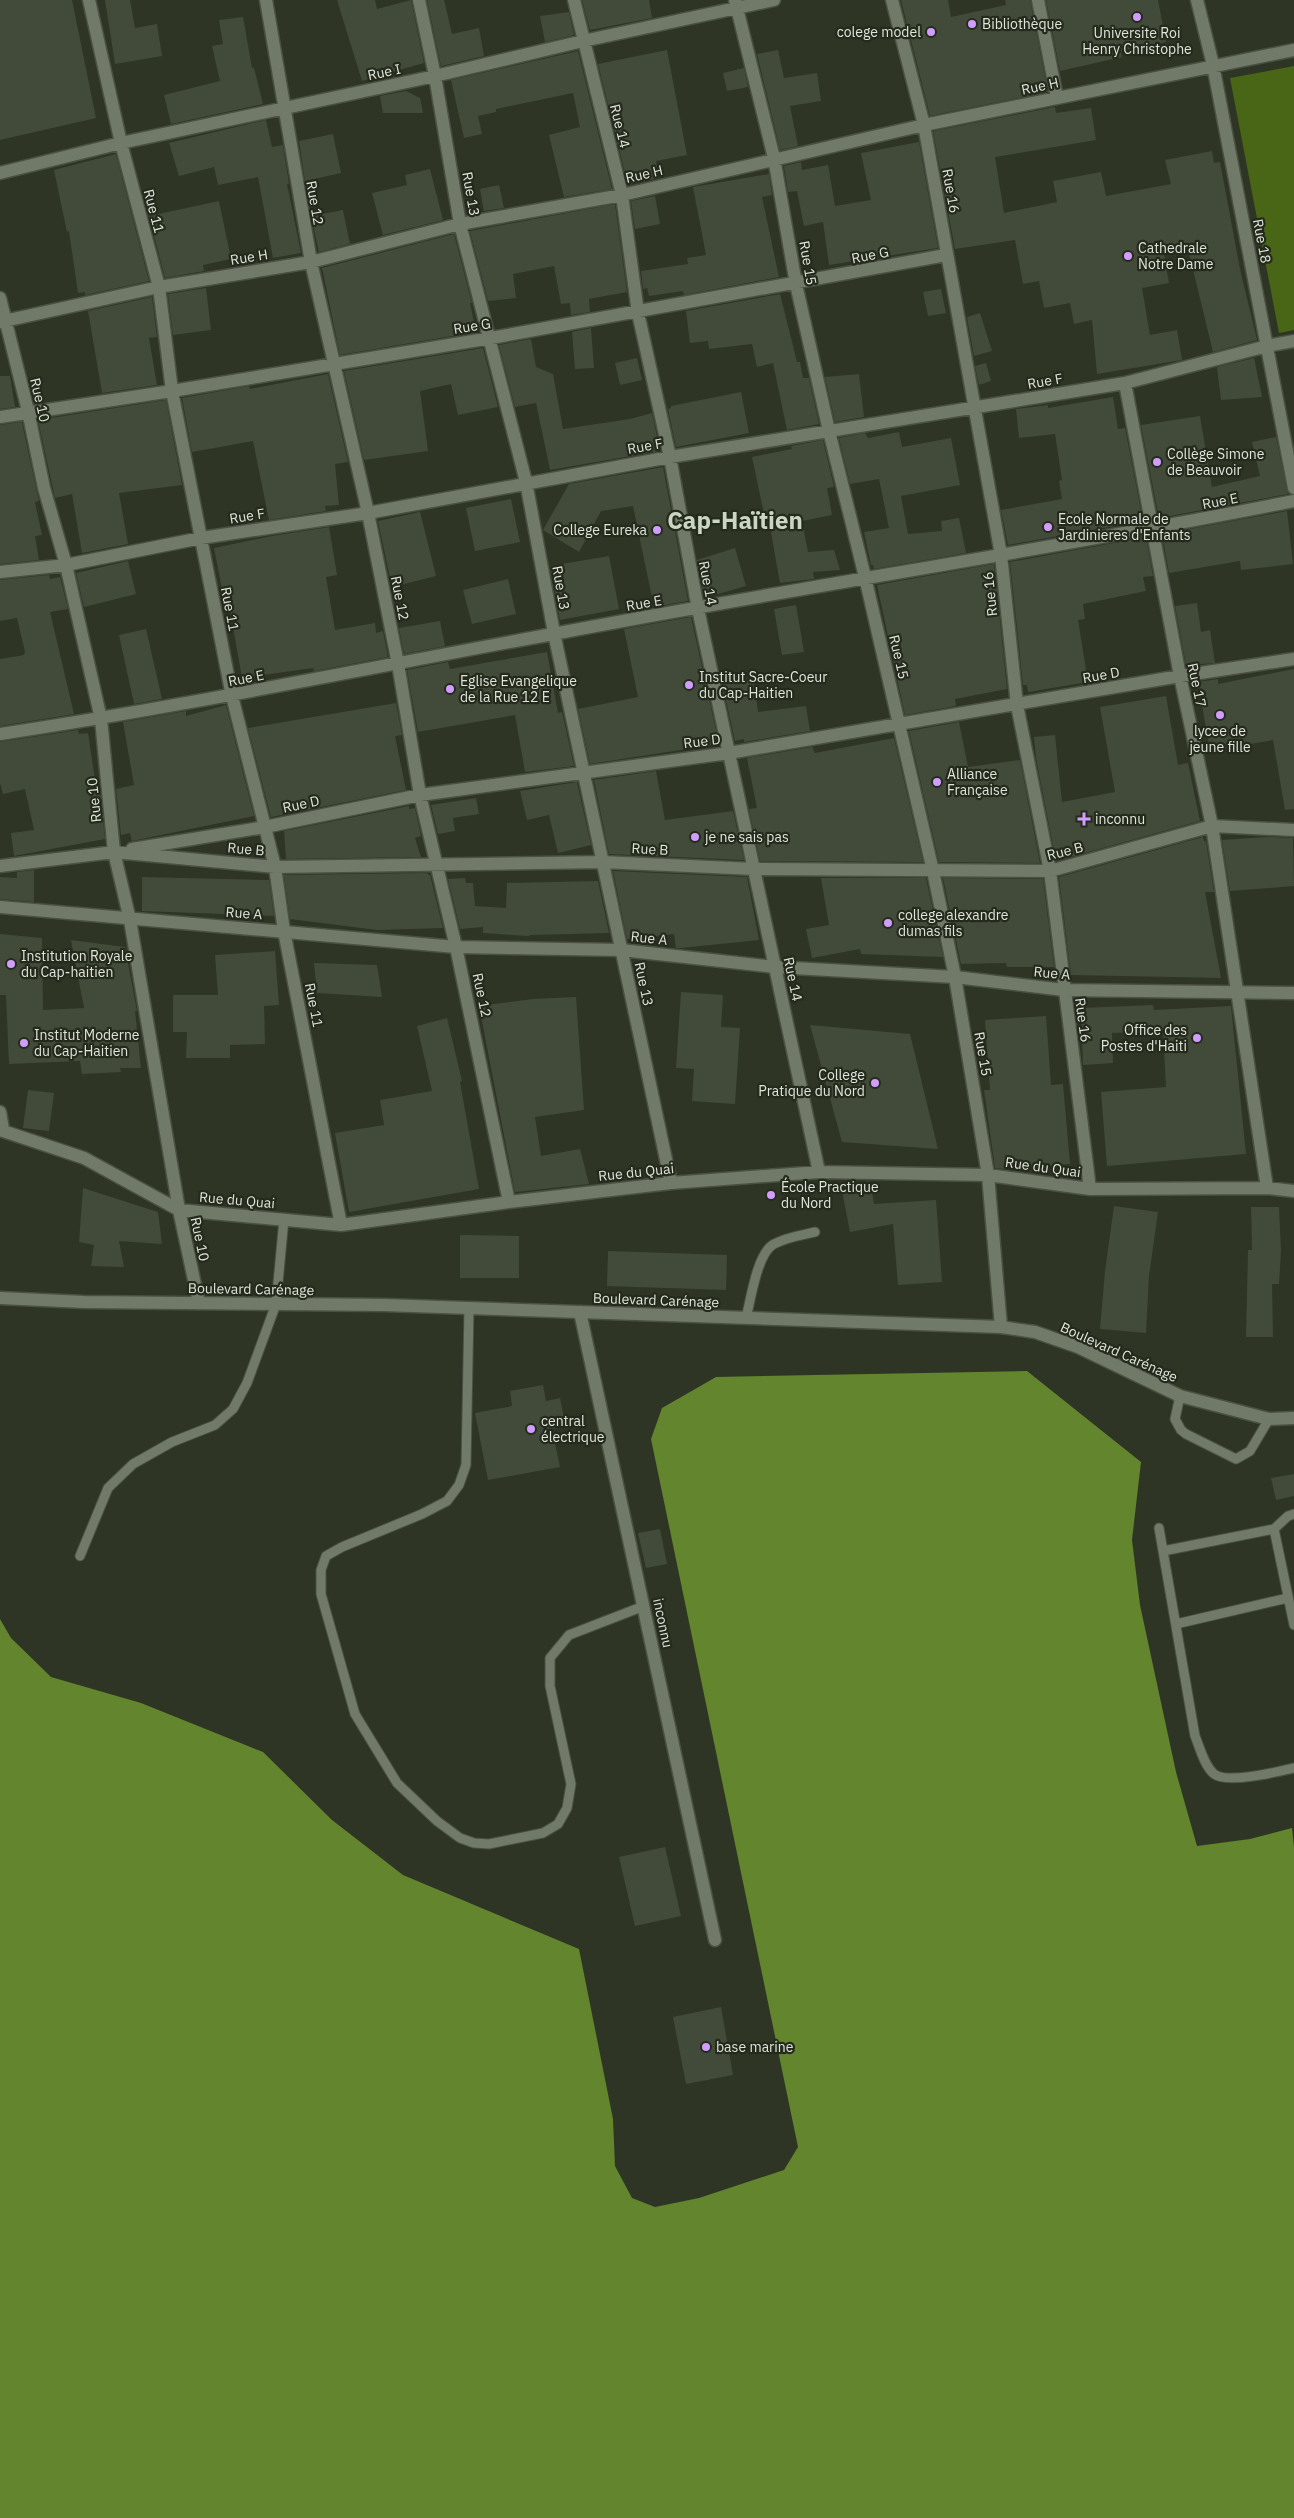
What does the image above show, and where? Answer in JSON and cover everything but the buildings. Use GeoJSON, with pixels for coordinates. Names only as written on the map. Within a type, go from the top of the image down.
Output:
{"type":"FeatureCollection","features":[{"type":"Feature","properties":{"kind":"street","name":"Rue 11"},"geometry":{"type":"LineString","coordinates":[[89,0],[121,143],[159,287],[172,391],[200,538],[232,696],[274,867],[284,930],[341,1225]]}},
{"type":"Feature","properties":{"kind":"street","name":"Rue 12"},"geometry":{"type":"LineString","coordinates":[[266,0],[311,262],[332,364],[368,513],[398,664],[420,795],[456,947],[509,1202]]}},
{"type":"Feature","properties":{"kind":"street","name":"Rue 13"},"geometry":{"type":"LineString","coordinates":[[419,0],[435,76],[460,224],[491,338],[526,482],[554,634],[671,1183]]}},
{"type":"Feature","properties":{"kind":"street","name":"Rue 14"},"geometry":{"type":"LineString","coordinates":[[574,0],[622,195],[638,313],[670,457],[698,608],[819,1172]]}},
{"type":"Feature","properties":{"kind":"street","name":"Rue I"},"geometry":{"type":"LineString","coordinates":[[0,173],[121,143],[435,76],[736,4],[774,0]]}},
{"type":"Feature","properties":{"kind":"street","name":"Rue 16"},"geometry":{"type":"LineString","coordinates":[[892,0],[924,125],[1001,555],[1017,704],[1050,871],[1090,1189]]}},
{"type":"Feature","properties":{"kind":"street"},"geometry":{"type":"LineString","coordinates":[[1038,0],[1057,98]]}},
{"type":"Feature","properties":{"kind":"street","name":"Rue 18"},"geometry":{"type":"LineString","coordinates":[[1197,0],[1213,65],[1294,488]]}},
{"type":"Feature","properties":{"kind":"street","name":"Rue 15"},"geometry":{"type":"LineString","coordinates":[[736,4],[774,158],[796,284],[828,432],[865,577],[933,871],[955,977],[988,1175],[1001,1327]]}},
{"type":"Feature","properties":{"kind":"street","name":"Rue H"},"geometry":{"type":"LineString","coordinates":[[2,321],[159,287],[311,262],[460,224],[622,195],[774,158],[924,125],[1294,50]]}},
{"type":"Feature","properties":{"kind":"street","name":"Rue G"},"geometry":{"type":"LineString","coordinates":[[0,417],[28,411],[172,391],[638,313],[946,255]]}},
{"type":"Feature","properties":{"kind":"street","name":"Rue 10"},"geometry":{"type":"LineString","coordinates":[[0,298],[2,321],[28,411],[44,488],[66,565],[101,718],[114,852],[130,920],[179,1210],[199,1303]]}},
{"type":"Feature","properties":{"kind":"street","name":"Rue F"},"geometry":{"type":"LineString","coordinates":[[0,572],[66,565],[200,538],[368,513],[526,482],[670,457],[975,409],[1125,383],[1267,346],[1294,341]]}},
{"type":"Feature","properties":{"kind":"street","name":"Rue 17"},"geometry":{"type":"LineString","coordinates":[[1125,383],[1180,676],[1212,826],[1239,993]]}},
{"type":"Feature","properties":{"kind":"street","name":"Rue E"},"geometry":{"type":"LineString","coordinates":[[0,734],[232,696],[554,634],[865,577],[1152,529],[1294,501]]}},
{"type":"Feature","properties":{"kind":"street","name":"Rue D"},"geometry":{"type":"LineString","coordinates":[[114,852],[265,827],[420,795],[729,753],[1180,676],[1294,660]]}},
{"type":"Feature","properties":{"kind":"street","name":"Rue B"},"geometry":{"type":"LineString","coordinates":[[0,866],[114,852],[274,867],[602,862],[754,869],[1050,871],[1212,826],[1294,830]]}},
{"type":"Feature","properties":{"kind":"street","name":"Rue A"},"geometry":{"type":"LineString","coordinates":[[0,907],[130,920],[284,930],[456,947],[621,950],[774,967],[955,977],[1064,990],[1294,993]]}},
{"type":"Feature","properties":{"kind":"street"},"geometry":{"type":"LineString","coordinates":[[1239,993],[1267,1188]]}},
{"type":"Feature","properties":{"kind":"street"},"geometry":{"type":"LineString","coordinates":[[0,1112],[1,1129]]}},
{"type":"Feature","properties":{"kind":"street","name":"Rue du Quai"},"geometry":{"type":"LineString","coordinates":[[1,1129],[84,1158],[179,1210],[341,1225],[509,1202],[671,1183],[819,1172],[988,1175],[1090,1189],[1267,1188],[1294,1191]]}},
{"type":"Feature","properties":{"kind":"street","name":"Boulevard Carénage"},"geometry":{"type":"LineString","coordinates":[[0,1298],[469,1308],[1001,1327],[1035,1332],[1078,1347],[1180,1396],[1269,1418],[1294,1418]]}},
{"type":"Feature","properties":{"kind":"street","name":"inconnu"},"geometry":{"type":"LineString","coordinates":[[580,1312],[715,1940]]}},
{"type":"Feature","properties":{"kind":"lane"},"geometry":{"type":"LineString","coordinates":[[80,1556],[108,1488],[133,1464],[172,1442],[215,1425],[233,1408],[248,1383],[276,1304],[284,1219]]}},
{"type":"Feature","properties":{"kind":"lane"},"geometry":{"type":"LineString","coordinates":[[746,1318],[762,1257],[772,1245],[784,1239],[815,1232]]}},
{"type":"Feature","properties":{"kind":"lane"},"geometry":{"type":"LineString","coordinates":[[469,1308],[466,1465],[459,1486],[447,1501],[422,1514],[342,1546],[326,1556],[320,1570],[321,1594],[355,1714],[397,1783],[437,1821],[460,1838],[474,1843],[489,1844],[543,1833],[558,1824],[567,1808],[571,1784],[550,1686],[550,1658],[569,1635],[644,1606]]}},
{"type":"Feature","properties":{"kind":"lane"},"geometry":{"type":"LineString","coordinates":[[1180,1396],[1175,1419],[1181,1430],[1236,1459],[1250,1451],[1269,1418]]}},
{"type":"Feature","properties":{"kind":"lane"},"geometry":{"type":"LineString","coordinates":[[1163,1552],[1274,1529],[1288,1516],[1294,1514]]}},
{"type":"Feature","properties":{"kind":"lane"},"geometry":{"type":"LineString","coordinates":[[1159,1528],[1195,1736],[1207,1764],[1215,1774],[1227,1779],[1294,1768]]}},
{"type":"Feature","properties":{"kind":"lane"},"geometry":{"type":"LineString","coordinates":[[1274,1529],[1294,1625]]}},
{"type":"Feature","properties":{"kind":"lane"},"geometry":{"type":"LineString","coordinates":[[1176,1624],[1288,1598]]}},
{"type":"Feature","properties":{"kind":"shaded area"},"geometry":{"type":"Polygon","coordinates":[[[1294,66],[1294,330],[1279,333],[1230,78],[1294,66]]]}},
{"type":"Feature","properties":{"kind":"shaded area"},"geometry":{"type":"Polygon","coordinates":[[[1027,1371],[1141,1462],[1132,1540],[1140,1605],[1176,1772],[1197,1846],[1250,1839],[1292,1828],[1294,1847],[1294,2518],[0,2518],[0,1619],[11,1638],[51,1677],[141,1703],[263,1752],[332,1820],[403,1875],[579,1949],[613,2119],[615,2166],[632,2198],[655,2207],[699,2198],[784,2170],[798,2147],[651,1439],[662,1408],[716,1377],[1027,1371]]]}},
{"type":"Feature","properties":{"kind":"place","name":"Universite Roi Henry Christophe"},"geometry":{"type":"Point","coordinates":[1137,17]}},
{"type":"Feature","properties":{"kind":"place","name":"Bibliothèque"},"geometry":{"type":"Point","coordinates":[972,24]}},
{"type":"Feature","properties":{"kind":"place","name":"colege model"},"geometry":{"type":"Point","coordinates":[931,32]}},
{"type":"Feature","properties":{"kind":"place","name":"Cathedrale Notre Dame"},"geometry":{"type":"Point","coordinates":[1128,256]}},
{"type":"Feature","properties":{"kind":"place","name":"Collège Simone de Beauvoir"},"geometry":{"type":"Point","coordinates":[1157,462]}},
{"type":"Feature","properties":{"kind":"place","name":"Ecole Normale de Jardinieres d'Enfants"},"geometry":{"type":"Point","coordinates":[1048,527]}},
{"type":"Feature","properties":{"kind":"place","name":"College Eureka"},"geometry":{"type":"Point","coordinates":[657,530]}},
{"type":"Feature","properties":{"kind":"place","name":"Institut Sacre-Coeur du Cap-Haitien"},"geometry":{"type":"Point","coordinates":[689,685]}},
{"type":"Feature","properties":{"kind":"place","name":"Eglise Evangelique de la Rue 12 E"},"geometry":{"type":"Point","coordinates":[450,689]}},
{"type":"Feature","properties":{"kind":"place","name":"lycee de jeune fille"},"geometry":{"type":"Point","coordinates":[1220,715]}},
{"type":"Feature","properties":{"kind":"place","name":"Alliance Française"},"geometry":{"type":"Point","coordinates":[937,782]}},
{"type":"Feature","properties":{"kind":"place","name":"inconnu"},"geometry":{"type":"Point","coordinates":[1084,819]}},
{"type":"Feature","properties":{"kind":"place","name":"je ne sais pas"},"geometry":{"type":"Point","coordinates":[695,837]}},
{"type":"Feature","properties":{"kind":"place","name":"college alexandre dumas fils"},"geometry":{"type":"Point","coordinates":[888,923]}},
{"type":"Feature","properties":{"kind":"place","name":"Institution Royale du Cap-haitien"},"geometry":{"type":"Point","coordinates":[11,964]}},
{"type":"Feature","properties":{"kind":"place","name":"Office des Postes d'Haiti"},"geometry":{"type":"Point","coordinates":[1197,1038]}},
{"type":"Feature","properties":{"kind":"place","name":"Institut Moderne du Cap-Haitien"},"geometry":{"type":"Point","coordinates":[24,1043]}},
{"type":"Feature","properties":{"kind":"place","name":"College Pratique du Nord"},"geometry":{"type":"Point","coordinates":[875,1083]}},
{"type":"Feature","properties":{"kind":"place","name":"École Practique du Nord"},"geometry":{"type":"Point","coordinates":[771,1195]}},
{"type":"Feature","properties":{"kind":"place","name":"central électrique"},"geometry":{"type":"Point","coordinates":[531,1429]}},
{"type":"Feature","properties":{"kind":"place","name":"base marine"},"geometry":{"type":"Point","coordinates":[706,2047]}},
{"type":"Feature","properties":{"kind":"district","name":"Cap-Haïtien"},"geometry":{"type":"Point","coordinates":[735,520]}}]}
